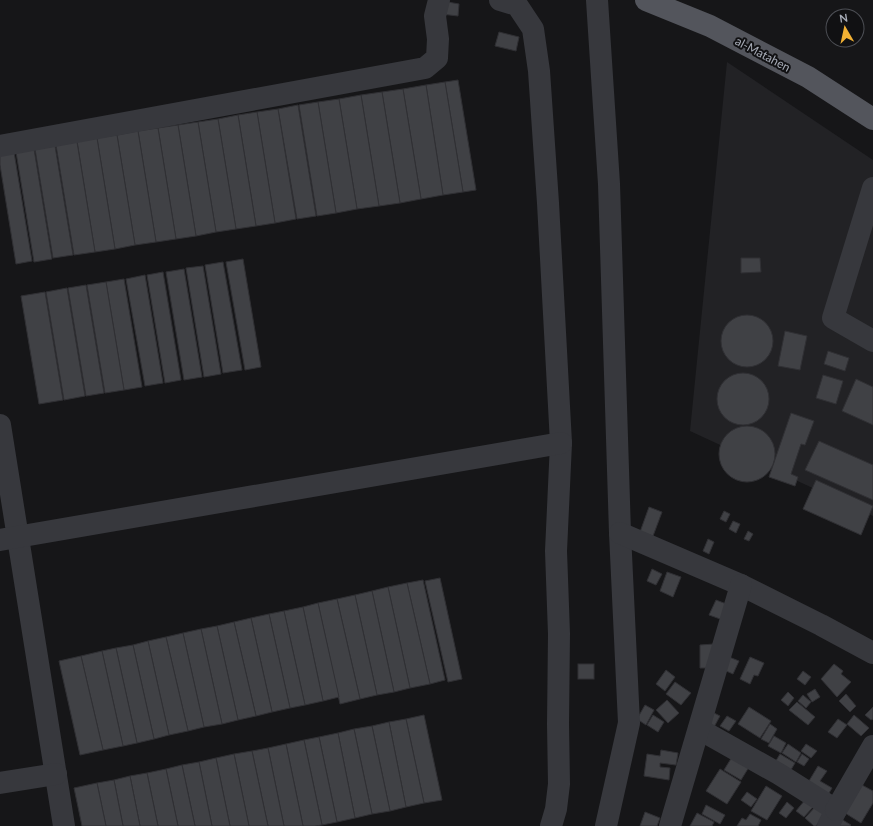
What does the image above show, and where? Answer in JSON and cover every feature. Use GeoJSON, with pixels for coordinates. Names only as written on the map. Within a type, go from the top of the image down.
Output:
{"type":"FeatureCollection","features":[{"type":"Feature","properties":{"kind":"main road","name":"al-Matahen"},"geometry":{"type":"LineString","coordinates":[[646,0],[710,26],[808,77],[873,119]]}},
{"type":"Feature","properties":{"kind":"street"},"geometry":{"type":"LineString","coordinates":[[0,146],[425,68],[436,58],[438,39],[435,16],[439,0]]}},
{"type":"Feature","properties":{"kind":"street"},"geometry":{"type":"LineString","coordinates":[[500,0],[522,5],[533,29],[539,71],[548,203],[561,443],[556,551],[559,634],[559,784],[556,809],[551,826]]}},
{"type":"Feature","properties":{"kind":"street"},"geometry":{"type":"LineString","coordinates":[[598,0],[609,184],[620,533],[629,723],[606,826]]}},
{"type":"Feature","properties":{"kind":"street"},"geometry":{"type":"LineString","coordinates":[[873,188],[833,318],[873,341]]}},
{"type":"Feature","properties":{"kind":"street"},"geometry":{"type":"LineString","coordinates":[[0,425],[9,539],[56,774],[64,826]]}},
{"type":"Feature","properties":{"kind":"street"},"geometry":{"type":"LineString","coordinates":[[9,539],[561,443]]}},
{"type":"Feature","properties":{"kind":"street"},"geometry":{"type":"LineString","coordinates":[[620,533],[741,585],[873,653]]}},
{"type":"Feature","properties":{"kind":"street"},"geometry":{"type":"LineString","coordinates":[[670,826],[741,585]]}},
{"type":"Feature","properties":{"kind":"street"},"geometry":{"type":"LineString","coordinates":[[699,729],[779,774],[832,818],[873,746]]}},
{"type":"Feature","properties":{"kind":"street"},"geometry":{"type":"LineString","coordinates":[[0,783],[56,774]]}},
{"type":"Feature","properties":{"kind":"shaded area"},"geometry":{"type":"Polygon","coordinates":[[[727,62],[873,160],[873,516],[690,431],[727,62]]]}},
{"type":"Feature","properties":{"kind":"building"},"geometry":{"type":"Polygon","coordinates":[[[442,1],[459,4],[458,16],[441,14],[442,1]]]}},
{"type":"Feature","properties":{"kind":"building"},"geometry":{"type":"Polygon","coordinates":[[[499,32],[519,37],[516,51],[495,46],[499,32]]]}},
{"type":"Feature","properties":{"kind":"building"},"geometry":{"type":"Polygon","coordinates":[[[458,80],[476,190],[463,192],[445,82],[458,80]]]}},
{"type":"Feature","properties":{"kind":"building"},"geometry":{"type":"Polygon","coordinates":[[[445,82],[463,192],[443,195],[426,85],[445,82]]]}},
{"type":"Feature","properties":{"kind":"building"},"geometry":{"type":"Polygon","coordinates":[[[426,85],[443,195],[421,199],[403,89],[426,85]]]}},
{"type":"Feature","properties":{"kind":"building"},"geometry":{"type":"Polygon","coordinates":[[[403,89],[421,199],[400,203],[382,92],[403,89]]]}},
{"type":"Feature","properties":{"kind":"building"},"geometry":{"type":"Polygon","coordinates":[[[382,92],[400,203],[379,206],[361,95],[382,92]]]}},
{"type":"Feature","properties":{"kind":"building"},"geometry":{"type":"Polygon","coordinates":[[[361,95],[379,206],[357,209],[339,99],[361,95]]]}},
{"type":"Feature","properties":{"kind":"building"},"geometry":{"type":"Polygon","coordinates":[[[339,99],[357,209],[336,213],[318,102],[339,99]]]}},
{"type":"Feature","properties":{"kind":"building"},"geometry":{"type":"Polygon","coordinates":[[[318,102],[336,213],[317,216],[299,105],[318,102]]]}},
{"type":"Feature","properties":{"kind":"building"},"geometry":{"type":"Polygon","coordinates":[[[298,105],[316,216],[297,219],[278,109],[298,105]]]}},
{"type":"Feature","properties":{"kind":"building"},"geometry":{"type":"Polygon","coordinates":[[[278,109],[296,219],[275,223],[257,112],[278,109]]]}},
{"type":"Feature","properties":{"kind":"building"},"geometry":{"type":"Polygon","coordinates":[[[257,112],[275,223],[256,226],[238,115],[257,112]]]}},
{"type":"Feature","properties":{"kind":"building"},"geometry":{"type":"Polygon","coordinates":[[[238,115],[256,226],[236,229],[218,119],[238,115]]]}},
{"type":"Feature","properties":{"kind":"building"},"geometry":{"type":"Polygon","coordinates":[[[218,119],[236,229],[216,232],[198,122],[218,119]]]}},
{"type":"Feature","properties":{"kind":"building"},"geometry":{"type":"Polygon","coordinates":[[[198,122],[216,232],[196,236],[178,125],[198,122]]]}},
{"type":"Feature","properties":{"kind":"building"},"geometry":{"type":"Polygon","coordinates":[[[178,125],[196,236],[176,239],[158,128],[178,125]]]}},
{"type":"Feature","properties":{"kind":"building"},"geometry":{"type":"Polygon","coordinates":[[[158,128],[176,239],[156,242],[138,131],[158,128]]]}},
{"type":"Feature","properties":{"kind":"building"},"geometry":{"type":"Polygon","coordinates":[[[138,131],[156,242],[135,245],[117,135],[138,131]]]}},
{"type":"Feature","properties":{"kind":"building"},"geometry":{"type":"Polygon","coordinates":[[[117,135],[135,245],[115,249],[97,138],[117,135]]]}},
{"type":"Feature","properties":{"kind":"building"},"geometry":{"type":"Polygon","coordinates":[[[97,138],[115,249],[95,252],[77,141],[97,138]]]}},
{"type":"Feature","properties":{"kind":"building"},"geometry":{"type":"Polygon","coordinates":[[[77,142],[95,252],[74,255],[56,145],[77,142]]]}},
{"type":"Feature","properties":{"kind":"building"},"geometry":{"type":"Polygon","coordinates":[[[55,146],[73,255],[53,258],[35,149],[55,146]]]}},
{"type":"Feature","properties":{"kind":"building"},"geometry":{"type":"Polygon","coordinates":[[[34,149],[52,259],[34,262],[16,152],[34,149]]]}},
{"type":"Feature","properties":{"kind":"building"},"geometry":{"type":"Polygon","coordinates":[[[14,152],[32,261],[16,264],[0,165],[0,155],[14,152]]]}},
{"type":"Feature","properties":{"kind":"building"},"geometry":{"type":"Polygon","coordinates":[[[741,258],[760,258],[761,272],[741,273],[741,258]]]}},
{"type":"Feature","properties":{"kind":"building"},"geometry":{"type":"Polygon","coordinates":[[[243,259],[261,367],[245,370],[226,262],[243,259]]]}},
{"type":"Feature","properties":{"kind":"building"},"geometry":{"type":"Polygon","coordinates":[[[223,262],[242,370],[223,373],[205,265],[223,262]]]}},
{"type":"Feature","properties":{"kind":"building"},"geometry":{"type":"Polygon","coordinates":[[[203,266],[221,374],[204,377],[186,268],[203,266]]]}},
{"type":"Feature","properties":{"kind":"building"},"geometry":{"type":"Polygon","coordinates":[[[184,269],[202,377],[184,380],[166,272],[184,269]]]}},
{"type":"Feature","properties":{"kind":"building"},"geometry":{"type":"Polygon","coordinates":[[[163,272],[181,380],[165,383],[147,275],[163,272]]]}},
{"type":"Feature","properties":{"kind":"building"},"geometry":{"type":"Polygon","coordinates":[[[145,275],[163,383],[145,386],[126,279],[145,275]]]}},
{"type":"Feature","properties":{"kind":"building"},"geometry":{"type":"Polygon","coordinates":[[[124,279],[142,387],[124,390],[106,282],[124,279]]]}},
{"type":"Feature","properties":{"kind":"building"},"geometry":{"type":"Polygon","coordinates":[[[106,282],[124,390],[105,393],[87,285],[106,282]]]}},
{"type":"Feature","properties":{"kind":"building"},"geometry":{"type":"Polygon","coordinates":[[[86,285],[104,393],[86,396],[68,288],[86,285]]]}},
{"type":"Feature","properties":{"kind":"building"},"geometry":{"type":"Polygon","coordinates":[[[67,288],[85,396],[64,400],[46,292],[67,288]]]}},
{"type":"Feature","properties":{"kind":"building"},"geometry":{"type":"Polygon","coordinates":[[[45,292],[63,400],[39,404],[21,296],[45,292]]]}},
{"type":"Feature","properties":{"kind":"building"},"geometry":{"type":"Polygon","coordinates":[[[747,315],[757,317],[765,323],[771,331],[773,341],[771,351],[765,359],[757,365],[747,367],[737,365],[729,359],[723,351],[721,341],[723,331],[729,323],[737,317],[747,315]]]}},
{"type":"Feature","properties":{"kind":"building"},"geometry":{"type":"Polygon","coordinates":[[[785,331],[807,336],[800,370],[778,366],[785,331]]]}},
{"type":"Feature","properties":{"kind":"building"},"geometry":{"type":"Polygon","coordinates":[[[828,351],[849,358],[845,371],[824,364],[828,351]]]}},
{"type":"Feature","properties":{"kind":"building"},"geometry":{"type":"Polygon","coordinates":[[[738,373],[748,373],[762,380],[769,394],[769,404],[762,418],[748,425],[738,425],[728,421],[721,414],[717,404],[717,394],[721,384],[728,377],[738,373]]]}},
{"type":"Feature","properties":{"kind":"building"},"geometry":{"type":"Polygon","coordinates":[[[823,375],[843,381],[836,404],[816,398],[823,375]]]}},
{"type":"Feature","properties":{"kind":"building"},"geometry":{"type":"Polygon","coordinates":[[[856,379],[873,387],[873,425],[842,411],[856,379]]]}},
{"type":"Feature","properties":{"kind":"building"},"geometry":{"type":"Polygon","coordinates":[[[791,413],[814,421],[805,445],[801,444],[791,474],[798,477],[795,486],[769,477],[791,413]]]}},
{"type":"Feature","properties":{"kind":"building"},"geometry":{"type":"Polygon","coordinates":[[[747,426],[762,431],[770,439],[775,454],[770,469],[762,477],[747,482],[732,477],[724,469],[719,454],[724,439],[732,431],[747,426]]]}},
{"type":"Feature","properties":{"kind":"building"},"geometry":{"type":"Polygon","coordinates":[[[819,441],[873,465],[873,500],[805,470],[819,441]]]}},
{"type":"Feature","properties":{"kind":"building"},"geometry":{"type":"Polygon","coordinates":[[[816,480],[873,506],[861,535],[803,509],[816,480]]]}},
{"type":"Feature","properties":{"kind":"building"},"geometry":{"type":"Polygon","coordinates":[[[649,507],[662,512],[653,536],[640,532],[649,507]]]}},
{"type":"Feature","properties":{"kind":"building"},"geometry":{"type":"Polygon","coordinates":[[[724,511],[730,514],[726,522],[720,519],[724,511]]]}},
{"type":"Feature","properties":{"kind":"building"},"geometry":{"type":"Polygon","coordinates":[[[733,521],[740,524],[736,533],[729,529],[733,521]]]}},
{"type":"Feature","properties":{"kind":"building"},"geometry":{"type":"Polygon","coordinates":[[[748,531],[753,534],[749,541],[744,539],[748,531]]]}},
{"type":"Feature","properties":{"kind":"building"},"geometry":{"type":"Polygon","coordinates":[[[708,539],[714,542],[709,554],[703,551],[708,539]]]}},
{"type":"Feature","properties":{"kind":"building"},"geometry":{"type":"Polygon","coordinates":[[[652,569],[662,574],[656,585],[647,581],[652,569]]]}},
{"type":"Feature","properties":{"kind":"building"},"geometry":{"type":"Polygon","coordinates":[[[667,572],[681,577],[673,597],[660,591],[667,572]]]}},
{"type":"Feature","properties":{"kind":"building"},"geometry":{"type":"Polygon","coordinates":[[[440,578],[462,679],[448,682],[425,581],[440,578]]]}},
{"type":"Feature","properties":{"kind":"building"},"geometry":{"type":"Polygon","coordinates":[[[423,580],[445,680],[430,684],[407,583],[423,580]]]}},
{"type":"Feature","properties":{"kind":"building"},"geometry":{"type":"Polygon","coordinates":[[[407,583],[430,684],[410,688],[388,587],[407,583]]]}},
{"type":"Feature","properties":{"kind":"building"},"geometry":{"type":"Polygon","coordinates":[[[388,587],[410,688],[394,692],[372,591],[388,587]]]}},
{"type":"Feature","properties":{"kind":"building"},"geometry":{"type":"Polygon","coordinates":[[[372,591],[394,692],[377,695],[355,595],[372,591]]]}},
{"type":"Feature","properties":{"kind":"building"},"geometry":{"type":"Polygon","coordinates":[[[355,595],[377,695],[360,699],[337,599],[355,595]]]}},
{"type":"Feature","properties":{"kind":"building"},"geometry":{"type":"Polygon","coordinates":[[[337,599],[360,699],[340,704],[318,603],[337,599]]]}},
{"type":"Feature","properties":{"kind":"building"},"geometry":{"type":"Polygon","coordinates":[[[716,600],[729,605],[723,620],[709,615],[716,600]]]}},
{"type":"Feature","properties":{"kind":"building"},"geometry":{"type":"Polygon","coordinates":[[[318,603],[339,697],[323,701],[303,607],[318,603]]]}},
{"type":"Feature","properties":{"kind":"building"},"geometry":{"type":"Polygon","coordinates":[[[303,607],[323,701],[305,705],[284,611],[303,607]]]}},
{"type":"Feature","properties":{"kind":"building"},"geometry":{"type":"Polygon","coordinates":[[[284,611],[305,705],[290,708],[269,614],[284,611]]]}},
{"type":"Feature","properties":{"kind":"building"},"geometry":{"type":"Polygon","coordinates":[[[269,614],[290,708],[272,712],[251,618],[269,614]]]}},
{"type":"Feature","properties":{"kind":"building"},"geometry":{"type":"Polygon","coordinates":[[[251,618],[272,712],[256,716],[234,622],[251,618]]]}},
{"type":"Feature","properties":{"kind":"building"},"geometry":{"type":"Polygon","coordinates":[[[234,622],[256,716],[238,720],[217,626],[234,622]]]}},
{"type":"Feature","properties":{"kind":"building"},"geometry":{"type":"Polygon","coordinates":[[[217,626],[238,720],[222,724],[201,629],[217,626]]]}},
{"type":"Feature","properties":{"kind":"building"},"geometry":{"type":"Polygon","coordinates":[[[201,629],[222,724],[204,727],[183,633],[201,629]]]}},
{"type":"Feature","properties":{"kind":"building"},"geometry":{"type":"Polygon","coordinates":[[[183,633],[204,727],[188,731],[166,637],[183,633]]]}},
{"type":"Feature","properties":{"kind":"building"},"geometry":{"type":"Polygon","coordinates":[[[166,637],[188,731],[169,735],[148,641],[166,637]]]}},
{"type":"Feature","properties":{"kind":"building"},"geometry":{"type":"Polygon","coordinates":[[[148,641],[169,735],[154,739],[133,645],[148,641]]]}},
{"type":"Feature","properties":{"kind":"building"},"geometry":{"type":"Polygon","coordinates":[[[714,644],[715,668],[700,668],[700,645],[714,644]]]}},
{"type":"Feature","properties":{"kind":"building"},"geometry":{"type":"Polygon","coordinates":[[[133,645],[154,739],[137,743],[116,648],[133,645]]]}},
{"type":"Feature","properties":{"kind":"building"},"geometry":{"type":"Polygon","coordinates":[[[116,648],[137,743],[123,746],[102,651],[116,648]]]}},
{"type":"Feature","properties":{"kind":"building"},"geometry":{"type":"Polygon","coordinates":[[[102,651],[123,746],[103,750],[81,656],[102,651]]]}},
{"type":"Feature","properties":{"kind":"building"},"geometry":{"type":"Polygon","coordinates":[[[81,656],[103,750],[80,755],[59,661],[81,656]]]}},
{"type":"Feature","properties":{"kind":"building"},"geometry":{"type":"Polygon","coordinates":[[[729,657],[739,661],[733,674],[724,670],[729,657]]]}},
{"type":"Feature","properties":{"kind":"building"},"geometry":{"type":"Polygon","coordinates":[[[750,657],[764,663],[758,676],[754,675],[750,684],[740,679],[750,657]]]}},
{"type":"Feature","properties":{"kind":"building"},"geometry":{"type":"Polygon","coordinates":[[[578,664],[594,664],[594,679],[578,679],[578,664]]]}},
{"type":"Feature","properties":{"kind":"building"},"geometry":{"type":"Polygon","coordinates":[[[834,664],[843,671],[841,674],[851,682],[837,697],[821,679],[834,664]]]}},
{"type":"Feature","properties":{"kind":"building"},"geometry":{"type":"Polygon","coordinates":[[[666,670],[675,677],[665,691],[656,684],[666,670]]]}},
{"type":"Feature","properties":{"kind":"building"},"geometry":{"type":"Polygon","coordinates":[[[803,671],[811,677],[805,685],[797,679],[803,671]]]}},
{"type":"Feature","properties":{"kind":"building"},"geometry":{"type":"Polygon","coordinates":[[[675,682],[691,693],[681,705],[666,694],[675,682]]]}},
{"type":"Feature","properties":{"kind":"building"},"geometry":{"type":"Polygon","coordinates":[[[815,689],[820,697],[812,702],[807,694],[815,689]]]}},
{"type":"Feature","properties":{"kind":"building"},"geometry":{"type":"Polygon","coordinates":[[[788,692],[794,698],[788,706],[781,700],[788,692]]]}},
{"type":"Feature","properties":{"kind":"building"},"geometry":{"type":"Polygon","coordinates":[[[846,694],[856,706],[850,712],[839,701],[846,694]]]}},
{"type":"Feature","properties":{"kind":"building"},"geometry":{"type":"Polygon","coordinates":[[[803,695],[811,702],[806,708],[798,701],[803,695]]]}},
{"type":"Feature","properties":{"kind":"building"},"geometry":{"type":"Polygon","coordinates":[[[667,700],[679,713],[668,723],[656,710],[667,700]]]}},
{"type":"Feature","properties":{"kind":"building"},"geometry":{"type":"Polygon","coordinates":[[[797,702],[815,717],[808,725],[789,710],[797,702]]]}},
{"type":"Feature","properties":{"kind":"building"},"geometry":{"type":"Polygon","coordinates":[[[645,705],[654,710],[646,725],[637,719],[645,705]]]}},
{"type":"Feature","properties":{"kind":"building"},"geometry":{"type":"Polygon","coordinates":[[[749,707],[771,721],[760,738],[738,724],[749,707]]]}},
{"type":"Feature","properties":{"kind":"building"},"geometry":{"type":"Polygon","coordinates":[[[873,707],[873,719],[871,720],[865,715],[873,707]]]}},
{"type":"Feature","properties":{"kind":"building"},"geometry":{"type":"Polygon","coordinates":[[[712,712],[720,716],[714,727],[706,723],[712,712]]]}},
{"type":"Feature","properties":{"kind":"building"},"geometry":{"type":"Polygon","coordinates":[[[424,715],[442,800],[424,803],[406,719],[424,715]]]}},
{"type":"Feature","properties":{"kind":"building"},"geometry":{"type":"Polygon","coordinates":[[[653,715],[664,722],[658,732],[647,725],[653,715]]]}},
{"type":"Feature","properties":{"kind":"building"},"geometry":{"type":"Polygon","coordinates":[[[854,715],[869,728],[861,736],[847,724],[854,715]]]}},
{"type":"Feature","properties":{"kind":"building"},"geometry":{"type":"Polygon","coordinates":[[[727,716],[736,721],[729,731],[720,726],[727,716]]]}},
{"type":"Feature","properties":{"kind":"building"},"geometry":{"type":"Polygon","coordinates":[[[406,719],[424,803],[406,807],[389,722],[406,719]]]}},
{"type":"Feature","properties":{"kind":"building"},"geometry":{"type":"Polygon","coordinates":[[[838,719],[847,725],[837,738],[828,732],[838,719]]]}},
{"type":"Feature","properties":{"kind":"building"},"geometry":{"type":"Polygon","coordinates":[[[389,722],[406,807],[390,811],[372,726],[389,722]]]}},
{"type":"Feature","properties":{"kind":"building"},"geometry":{"type":"Polygon","coordinates":[[[770,724],[777,729],[769,743],[761,739],[770,724]]]}},
{"type":"Feature","properties":{"kind":"building"},"geometry":{"type":"Polygon","coordinates":[[[372,726],[390,811],[372,814],[354,729],[372,726]]]}},
{"type":"Feature","properties":{"kind":"building"},"geometry":{"type":"Polygon","coordinates":[[[354,729],[372,814],[355,818],[338,733],[354,729]]]}},
{"type":"Feature","properties":{"kind":"building"},"geometry":{"type":"Polygon","coordinates":[[[338,733],[355,818],[337,822],[319,737],[338,733]]]}},
{"type":"Feature","properties":{"kind":"building"},"geometry":{"type":"Polygon","coordinates":[[[774,736],[786,743],[781,753],[768,746],[774,736]]]}},
{"type":"Feature","properties":{"kind":"building"},"geometry":{"type":"Polygon","coordinates":[[[319,737],[337,822],[322,825],[304,740],[319,737]]]}},
{"type":"Feature","properties":{"kind":"building"},"geometry":{"type":"Polygon","coordinates":[[[304,740],[322,825],[303,826],[286,744],[304,740]]]}},
{"type":"Feature","properties":{"kind":"building"},"geometry":{"type":"Polygon","coordinates":[[[286,744],[303,826],[284,826],[268,748],[286,744]]]}},
{"type":"Feature","properties":{"kind":"building"},"geometry":{"type":"Polygon","coordinates":[[[788,744],[801,753],[796,762],[782,753],[788,744]]]}},
{"type":"Feature","properties":{"kind":"building"},"geometry":{"type":"Polygon","coordinates":[[[806,744],[817,751],[811,758],[801,751],[806,744]]]}},
{"type":"Feature","properties":{"kind":"building"},"geometry":{"type":"Polygon","coordinates":[[[268,748],[284,826],[268,826],[252,751],[268,748]]]}},
{"type":"Feature","properties":{"kind":"building"},"geometry":{"type":"Polygon","coordinates":[[[661,750],[678,753],[676,765],[660,763],[660,767],[670,768],[669,780],[644,776],[647,754],[660,756],[661,750]]]}},
{"type":"Feature","properties":{"kind":"building"},"geometry":{"type":"Polygon","coordinates":[[[252,751],[268,826],[249,826],[234,754],[252,751]]]}},
{"type":"Feature","properties":{"kind":"building"},"geometry":{"type":"Polygon","coordinates":[[[234,754],[249,826],[230,826],[216,758],[234,754]]]}},
{"type":"Feature","properties":{"kind":"building"},"geometry":{"type":"Polygon","coordinates":[[[780,754],[795,763],[789,773],[774,764],[780,754]]]}},
{"type":"Feature","properties":{"kind":"building"},"geometry":{"type":"Polygon","coordinates":[[[802,754],[809,759],[804,766],[797,762],[802,754]]]}},
{"type":"Feature","properties":{"kind":"building"},"geometry":{"type":"Polygon","coordinates":[[[732,757],[749,767],[741,780],[724,770],[732,757]]]}},
{"type":"Feature","properties":{"kind":"building"},"geometry":{"type":"Polygon","coordinates":[[[216,758],[230,826],[212,826],[199,762],[216,758]]]}},
{"type":"Feature","properties":{"kind":"building"},"geometry":{"type":"Polygon","coordinates":[[[199,762],[212,826],[195,826],[182,765],[199,762]]]}},
{"type":"Feature","properties":{"kind":"building"},"geometry":{"type":"Polygon","coordinates":[[[182,765],[195,826],[178,826],[166,769],[182,765]]]}},
{"type":"Feature","properties":{"kind":"building"},"geometry":{"type":"Polygon","coordinates":[[[818,766],[827,771],[820,781],[832,788],[826,798],[806,786],[818,766]]]}},
{"type":"Feature","properties":{"kind":"building"},"geometry":{"type":"Polygon","coordinates":[[[166,769],[178,826],[158,826],[147,773],[166,769]]]}},
{"type":"Feature","properties":{"kind":"building"},"geometry":{"type":"Polygon","coordinates":[[[720,769],[741,782],[727,804],[706,791],[720,769]]]}},
{"type":"Feature","properties":{"kind":"building"},"geometry":{"type":"Polygon","coordinates":[[[147,773],[158,826],[140,826],[130,776],[147,773]]]}},
{"type":"Feature","properties":{"kind":"building"},"geometry":{"type":"Polygon","coordinates":[[[130,776],[140,826],[123,826],[114,780],[130,776]]]}},
{"type":"Feature","properties":{"kind":"building"},"geometry":{"type":"Polygon","coordinates":[[[114,780],[123,826],[106,826],[97,783],[114,780]]]}},
{"type":"Feature","properties":{"kind":"building"},"geometry":{"type":"Polygon","coordinates":[[[97,783],[106,826],[82,826],[74,788],[97,783]]]}},
{"type":"Feature","properties":{"kind":"building"},"geometry":{"type":"Polygon","coordinates":[[[862,785],[873,791],[873,803],[861,823],[845,813],[862,785]]]}},
{"type":"Feature","properties":{"kind":"building"},"geometry":{"type":"Polygon","coordinates":[[[766,786],[782,796],[767,820],[751,811],[766,786]]]}},
{"type":"Feature","properties":{"kind":"building"},"geometry":{"type":"Polygon","coordinates":[[[747,792],[757,799],[751,807],[741,800],[747,792]]]}},
{"type":"Feature","properties":{"kind":"building"},"geometry":{"type":"Polygon","coordinates":[[[805,800],[813,807],[804,817],[796,811],[805,800]]]}},
{"type":"Feature","properties":{"kind":"building"},"geometry":{"type":"Polygon","coordinates":[[[787,802],[794,808],[786,818],[779,813],[787,802]]]}},
{"type":"Feature","properties":{"kind":"building"},"geometry":{"type":"Polygon","coordinates":[[[706,805],[725,815],[720,824],[702,814],[706,805]]]}},
{"type":"Feature","properties":{"kind":"building"},"geometry":{"type":"Polygon","coordinates":[[[815,807],[825,815],[816,826],[814,826],[805,818],[815,807]]]}},
{"type":"Feature","properties":{"kind":"building"},"geometry":{"type":"Polygon","coordinates":[[[645,812],[660,818],[657,826],[640,826],[645,812]]]}},
{"type":"Feature","properties":{"kind":"building"},"geometry":{"type":"Polygon","coordinates":[[[697,813],[714,822],[712,826],[690,826],[697,813]]]}},
{"type":"Feature","properties":{"kind":"building"},"geometry":{"type":"Polygon","coordinates":[[[750,814],[761,820],[758,826],[737,826],[742,818],[746,820],[750,814]]]}},
{"type":"Feature","properties":{"kind":"building"},"geometry":{"type":"Polygon","coordinates":[[[841,819],[851,825],[838,826],[841,819]]]}}]}
